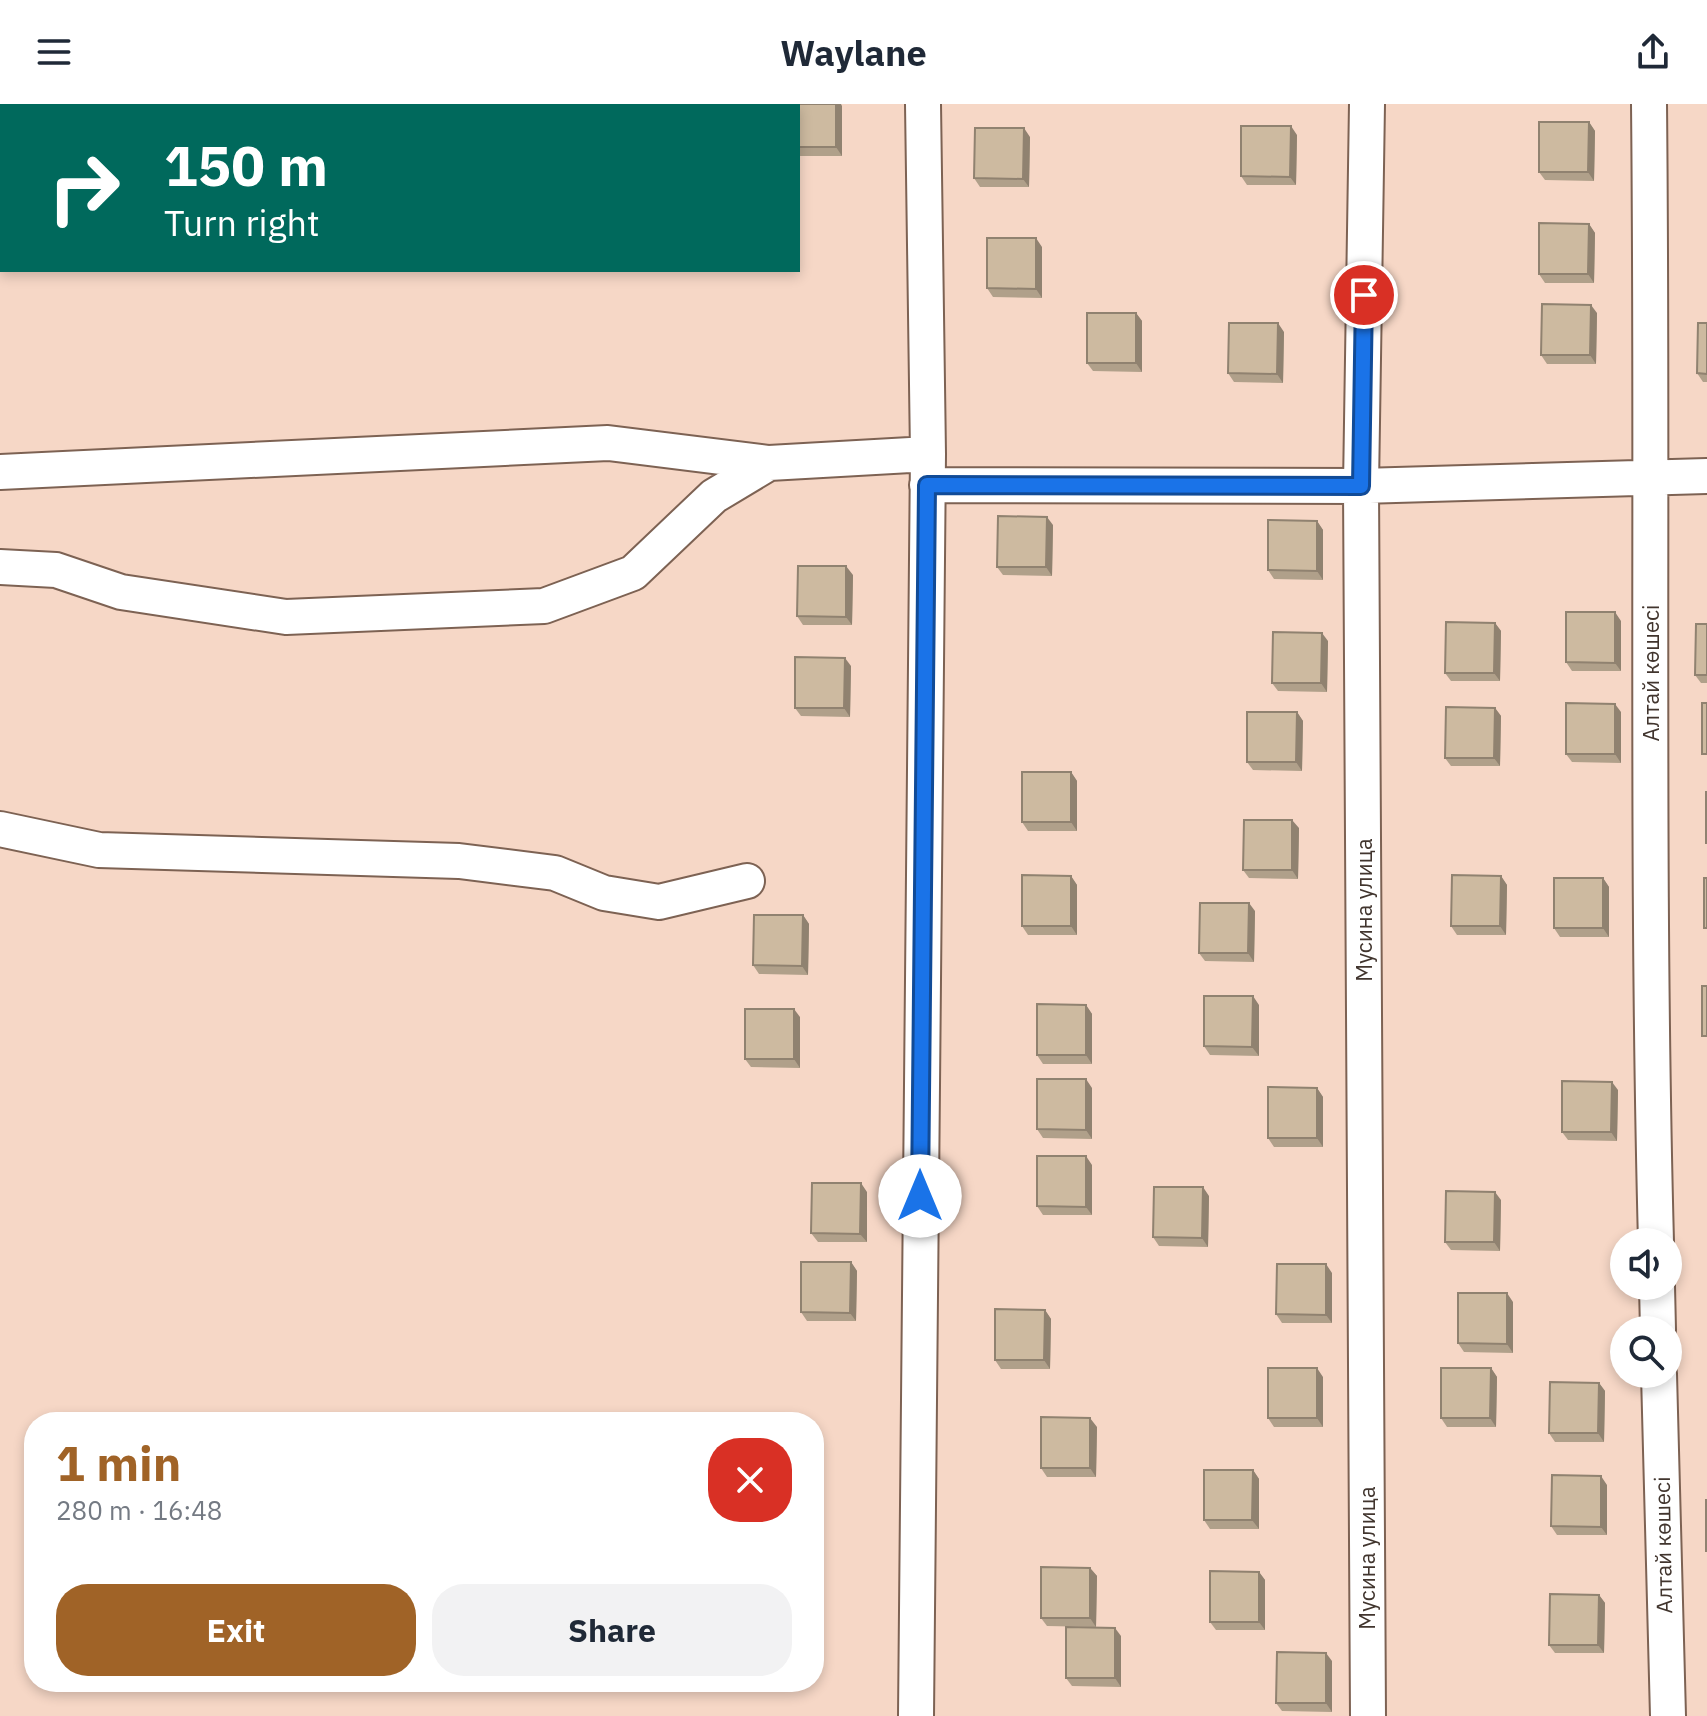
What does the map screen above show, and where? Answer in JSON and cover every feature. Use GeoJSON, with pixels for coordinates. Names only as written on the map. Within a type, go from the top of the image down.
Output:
{"type":"FeatureCollection","features":[{"type":"Feature","properties":{"kind":"street"},"geometry":{"type":"LineString","coordinates":[[916,1716],[927,469],[923,104]]}},
{"type":"Feature","properties":{"kind":"street","name":"Мусина улица"},"geometry":{"type":"LineString","coordinates":[[1367,104],[1361,486],[1368,1716]]}},
{"type":"Feature","properties":{"kind":"street","name":"Алтай көшесі"},"geometry":{"type":"LineString","coordinates":[[1649,104],[1653,476],[1649,1002],[1656,1228]]}},
{"type":"Feature","properties":{"kind":"street"},"geometry":{"type":"LineString","coordinates":[[0,472],[608,443],[769,463],[1361,486],[1707,476]]}},
{"type":"Feature","properties":{"kind":"street"},"geometry":{"type":"LineString","coordinates":[[0,567],[56,570],[121,592],[286,617],[544,606],[633,573],[714,496],[769,463]]}},
{"type":"Feature","properties":{"kind":"street"},"geometry":{"type":"LineString","coordinates":[[0,829],[99,850],[459,861],[555,873],[604,893],[659,902],[747,881]]}},
{"type":"Feature","properties":{"kind":"street","name":"Алтай көшесі"},"geometry":{"type":"LineString","coordinates":[[1659,1388],[1668,1716]]}},
{"type":"Feature","properties":{"kind":"building"},"geometry":{"type":"Polygon","coordinates":[[[800,104],[836,104],[836,147],[800,147],[800,104]]]}},
{"type":"Feature","properties":{"kind":"building"},"geometry":{"type":"Polygon","coordinates":[[[1539,122],[1589,122],[1588,172],[1539,172],[1539,122]]]}},
{"type":"Feature","properties":{"kind":"building"},"geometry":{"type":"Polygon","coordinates":[[[1241,126],[1291,126],[1290,177],[1241,176],[1241,126]]]}},
{"type":"Feature","properties":{"kind":"building"},"geometry":{"type":"Polygon","coordinates":[[[975,128],[1024,128],[1023,179],[974,178],[975,128]]]}},
{"type":"Feature","properties":{"kind":"building"},"geometry":{"type":"Polygon","coordinates":[[[1539,223],[1589,224],[1588,274],[1539,274],[1539,223]]]}},
{"type":"Feature","properties":{"kind":"building"},"geometry":{"type":"Polygon","coordinates":[[[987,238],[1036,238],[1036,289],[987,288],[987,238]]]}},
{"type":"Feature","properties":{"kind":"building"},"geometry":{"type":"Polygon","coordinates":[[[1542,304],[1591,305],[1590,355],[1541,355],[1542,304]]]}},
{"type":"Feature","properties":{"kind":"building"},"geometry":{"type":"Polygon","coordinates":[[[1087,313],[1136,313],[1136,363],[1087,363],[1087,313]]]}},
{"type":"Feature","properties":{"kind":"building"},"geometry":{"type":"Polygon","coordinates":[[[1229,323],[1278,323],[1277,374],[1228,373],[1229,323]]]}},
{"type":"Feature","properties":{"kind":"building"},"geometry":{"type":"Polygon","coordinates":[[[1698,323],[1707,323],[1707,374],[1697,373],[1698,323]]]}},
{"type":"Feature","properties":{"kind":"building"},"geometry":{"type":"Polygon","coordinates":[[[998,516],[1047,517],[1046,567],[997,567],[998,516]]]}},
{"type":"Feature","properties":{"kind":"building"},"geometry":{"type":"Polygon","coordinates":[[[1268,520],[1317,521],[1317,571],[1268,570],[1268,520]]]}},
{"type":"Feature","properties":{"kind":"building"},"geometry":{"type":"Polygon","coordinates":[[[798,566],[846,566],[846,617],[797,616],[798,566]]]}},
{"type":"Feature","properties":{"kind":"building"},"geometry":{"type":"Polygon","coordinates":[[[1566,612],[1615,612],[1615,663],[1566,662],[1566,612]]]}},
{"type":"Feature","properties":{"kind":"building"},"geometry":{"type":"Polygon","coordinates":[[[1446,622],[1495,623],[1494,673],[1445,673],[1446,622]]]}},
{"type":"Feature","properties":{"kind":"building"},"geometry":{"type":"Polygon","coordinates":[[[1696,624],[1707,624],[1707,675],[1695,675],[1696,624]]]}},
{"type":"Feature","properties":{"kind":"building"},"geometry":{"type":"Polygon","coordinates":[[[1273,632],[1322,633],[1321,683],[1272,683],[1273,632]]]}},
{"type":"Feature","properties":{"kind":"building"},"geometry":{"type":"Polygon","coordinates":[[[795,657],[845,658],[844,708],[795,708],[795,657]]]}},
{"type":"Feature","properties":{"kind":"building"},"geometry":{"type":"Polygon","coordinates":[[[1566,703],[1615,704],[1615,754],[1566,754],[1566,703]]]}},
{"type":"Feature","properties":{"kind":"building"},"geometry":{"type":"Polygon","coordinates":[[[1702,703],[1707,703],[1707,754],[1702,754],[1702,703]]]}},
{"type":"Feature","properties":{"kind":"building"},"geometry":{"type":"Polygon","coordinates":[[[1446,707],[1495,708],[1494,758],[1445,758],[1446,707]]]}},
{"type":"Feature","properties":{"kind":"building"},"geometry":{"type":"Polygon","coordinates":[[[1247,712],[1297,712],[1296,762],[1247,762],[1247,712]]]}},
{"type":"Feature","properties":{"kind":"building"},"geometry":{"type":"Polygon","coordinates":[[[1022,772],[1071,772],[1071,822],[1022,822],[1022,772]]]}},
{"type":"Feature","properties":{"kind":"building"},"geometry":{"type":"Polygon","coordinates":[[[1707,792],[1707,843],[1706,843],[1707,792]]]}},
{"type":"Feature","properties":{"kind":"building"},"geometry":{"type":"Polygon","coordinates":[[[1244,820],[1292,820],[1292,870],[1243,870],[1244,820]]]}},
{"type":"Feature","properties":{"kind":"building"},"geometry":{"type":"Polygon","coordinates":[[[1022,875],[1071,876],[1071,926],[1022,926],[1022,875]]]}},
{"type":"Feature","properties":{"kind":"building"},"geometry":{"type":"Polygon","coordinates":[[[1452,875],[1501,876],[1500,926],[1451,926],[1452,875]]]}},
{"type":"Feature","properties":{"kind":"building"},"geometry":{"type":"Polygon","coordinates":[[[1554,878],[1603,878],[1603,928],[1554,928],[1554,878]]]}},
{"type":"Feature","properties":{"kind":"building"},"geometry":{"type":"Polygon","coordinates":[[[1704,878],[1707,878],[1707,928],[1704,928],[1704,878]]]}},
{"type":"Feature","properties":{"kind":"building"},"geometry":{"type":"Polygon","coordinates":[[[1200,903],[1249,903],[1248,953],[1199,953],[1200,903]]]}},
{"type":"Feature","properties":{"kind":"building"},"geometry":{"type":"Polygon","coordinates":[[[754,915],[803,915],[802,966],[753,965],[754,915]]]}},
{"type":"Feature","properties":{"kind":"building"},"geometry":{"type":"Polygon","coordinates":[[[1702,986],[1707,986],[1707,1036],[1702,1036],[1702,986]]]}},
{"type":"Feature","properties":{"kind":"building"},"geometry":{"type":"Polygon","coordinates":[[[1204,996],[1253,996],[1252,1047],[1204,1046],[1204,996]]]}},
{"type":"Feature","properties":{"kind":"building"},"geometry":{"type":"Polygon","coordinates":[[[1037,1004],[1086,1005],[1086,1055],[1037,1055],[1037,1004]]]}},
{"type":"Feature","properties":{"kind":"building"},"geometry":{"type":"Polygon","coordinates":[[[745,1009],[794,1009],[794,1059],[745,1059],[745,1009]]]}},
{"type":"Feature","properties":{"kind":"building"},"geometry":{"type":"Polygon","coordinates":[[[1037,1079],[1086,1079],[1086,1130],[1037,1129],[1037,1079]]]}},
{"type":"Feature","properties":{"kind":"building"},"geometry":{"type":"Polygon","coordinates":[[[1562,1081],[1612,1082],[1611,1132],[1562,1132],[1562,1081]]]}},
{"type":"Feature","properties":{"kind":"building"},"geometry":{"type":"Polygon","coordinates":[[[1268,1087],[1317,1088],[1317,1138],[1268,1138],[1268,1087]]]}},
{"type":"Feature","properties":{"kind":"building"},"geometry":{"type":"Polygon","coordinates":[[[1037,1156],[1086,1156],[1086,1207],[1037,1206],[1037,1156]]]}},
{"type":"Feature","properties":{"kind":"building"},"geometry":{"type":"Polygon","coordinates":[[[812,1183],[861,1183],[860,1234],[811,1233],[812,1183]]]}},
{"type":"Feature","properties":{"kind":"building"},"geometry":{"type":"Polygon","coordinates":[[[1154,1187],[1203,1187],[1202,1238],[1153,1237],[1154,1187]]]}},
{"type":"Feature","properties":{"kind":"building"},"geometry":{"type":"Polygon","coordinates":[[[1446,1191],[1495,1192],[1494,1242],[1445,1242],[1446,1191]]]}},
{"type":"Feature","properties":{"kind":"building"},"geometry":{"type":"Polygon","coordinates":[[[801,1262],[851,1262],[850,1313],[801,1312],[801,1262]]]}},
{"type":"Feature","properties":{"kind":"building"},"geometry":{"type":"Polygon","coordinates":[[[1277,1264],[1326,1264],[1326,1315],[1276,1314],[1277,1264]]]}},
{"type":"Feature","properties":{"kind":"building"},"geometry":{"type":"Polygon","coordinates":[[[1458,1293],[1507,1293],[1507,1344],[1458,1343],[1458,1293]]]}},
{"type":"Feature","properties":{"kind":"building"},"geometry":{"type":"Polygon","coordinates":[[[995,1309],[1045,1310],[1044,1360],[995,1360],[995,1309]]]}},
{"type":"Feature","properties":{"kind":"building"},"geometry":{"type":"Polygon","coordinates":[[[1268,1368],[1317,1368],[1317,1418],[1268,1418],[1268,1368]]]}},
{"type":"Feature","properties":{"kind":"building"},"geometry":{"type":"Polygon","coordinates":[[[1441,1368],[1491,1368],[1490,1418],[1441,1418],[1441,1368]]]}},
{"type":"Feature","properties":{"kind":"building"},"geometry":{"type":"Polygon","coordinates":[[[1550,1382],[1599,1383],[1598,1433],[1549,1433],[1550,1382]]]}},
{"type":"Feature","properties":{"kind":"building"},"geometry":{"type":"Polygon","coordinates":[[[1041,1417],[1090,1418],[1090,1468],[1041,1468],[1041,1417]]]}},
{"type":"Feature","properties":{"kind":"building"},"geometry":{"type":"Polygon","coordinates":[[[1204,1470],[1253,1470],[1252,1520],[1204,1520],[1204,1470]]]}},
{"type":"Feature","properties":{"kind":"building"},"geometry":{"type":"Polygon","coordinates":[[[1552,1475],[1601,1476],[1601,1527],[1551,1526],[1552,1475]]]}},
{"type":"Feature","properties":{"kind":"building"},"geometry":{"type":"Polygon","coordinates":[[[1707,1500],[1707,1551],[1706,1551],[1707,1500]]]}},
{"type":"Feature","properties":{"kind":"building"},"geometry":{"type":"Polygon","coordinates":[[[1041,1567],[1090,1568],[1090,1618],[1041,1618],[1041,1567]]]}},
{"type":"Feature","properties":{"kind":"building"},"geometry":{"type":"Polygon","coordinates":[[[1210,1571],[1259,1572],[1259,1622],[1210,1622],[1210,1571]]]}},
{"type":"Feature","properties":{"kind":"building"},"geometry":{"type":"Polygon","coordinates":[[[1550,1594],[1599,1595],[1598,1645],[1549,1645],[1550,1594]]]}},
{"type":"Feature","properties":{"kind":"building"},"geometry":{"type":"Polygon","coordinates":[[[1066,1627],[1115,1628],[1115,1678],[1066,1678],[1066,1627]]]}},
{"type":"Feature","properties":{"kind":"building"},"geometry":{"type":"Polygon","coordinates":[[[1277,1652],[1326,1653],[1326,1703],[1276,1703],[1277,1652]]]}},
{"type":"Feature","properties":{"kind":"route"},"geometry":{"type":"LineString","coordinates":[[920,1196],[927,485],[1361,486],[1364,295]]}}]}
